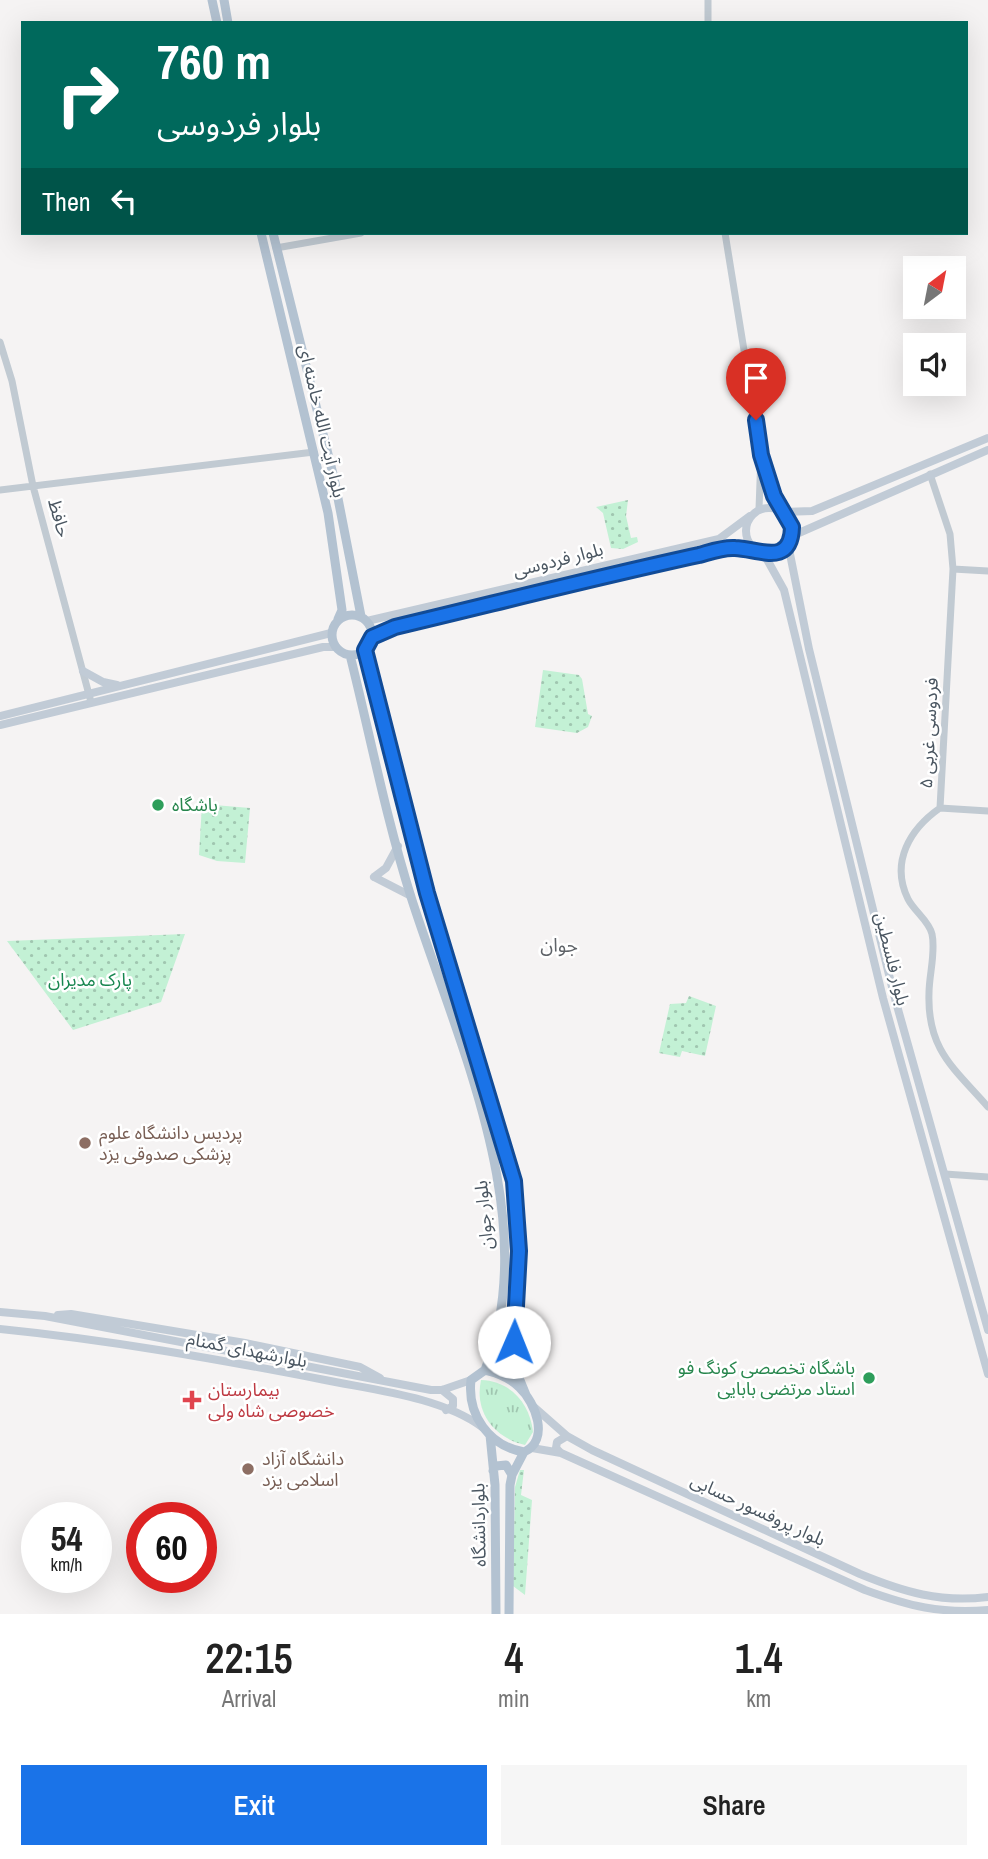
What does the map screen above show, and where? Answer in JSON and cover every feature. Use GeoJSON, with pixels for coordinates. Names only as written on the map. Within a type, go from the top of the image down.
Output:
{"type":"FeatureCollection","features":[{"type":"Feature","properties":{"kind":"main road"},"geometry":{"type":"LineString","coordinates":[[212,0],[217,21]]}},
{"type":"Feature","properties":{"kind":"main road"},"geometry":{"type":"LineString","coordinates":[[223,0],[228,21]]}},
{"type":"Feature","properties":{"kind":"main road","name":"بلوار آیت الله خامنه ای"},"geometry":{"type":"LineString","coordinates":[[261,235],[328,513],[341,610],[338,619]]}},
{"type":"Feature","properties":{"kind":"main road","name":"بلوار آیت الله خامنه ای"},"geometry":{"type":"LineString","coordinates":[[273,235],[334,478],[355,592],[364,619]]}},
{"type":"Feature","properties":{"kind":"main road"},"geometry":{"type":"LineString","coordinates":[[988,438],[812,511],[759,509],[750,516],[746,534],[760,552],[782,551],[790,540],[816,523],[988,450]]}},
{"type":"Feature","properties":{"kind":"main road"},"geometry":{"type":"LineString","coordinates":[[782,511],[789,518],[790,540]]}},
{"type":"Feature","properties":{"kind":"main road"},"geometry":{"type":"LineString","coordinates":[[812,511],[810,518],[816,523]]}},
{"type":"Feature","properties":{"kind":"main road","name":"بلوار فردوسی"},"geometry":{"type":"LineString","coordinates":[[364,619],[719,538],[733,532],[750,516]]}},
{"type":"Feature","properties":{"kind":"main road"},"geometry":{"type":"LineString","coordinates":[[733,532],[737,539],[736,548]]}},
{"type":"Feature","properties":{"kind":"main road","name":"بلوار فلسطین"},"geometry":{"type":"LineString","coordinates":[[790,540],[791,566],[894,995],[988,1330]]}},
{"type":"Feature","properties":{"kind":"main road","name":"بلوار فردوسی"},"geometry":{"type":"LineString","coordinates":[[372,637],[395,627],[736,548],[760,552]]}},
{"type":"Feature","properties":{"kind":"main road","name":"بلوار فلسطین"},"geometry":{"type":"LineString","coordinates":[[760,552],[777,574],[784,590],[883,998],[988,1374]]}},
{"type":"Feature","properties":{"kind":"main road"},"geometry":{"type":"LineString","coordinates":[[777,574],[782,566],[791,566]]}},
{"type":"Feature","properties":{"kind":"main road"},"geometry":{"type":"LineString","coordinates":[[339,592],[345,598],[355,592]]}},
{"type":"Feature","properties":{"kind":"main road"},"geometry":{"type":"LineString","coordinates":[[0,716],[323,646],[336,647],[350,655],[365,650],[372,637],[364,619],[349,614],[338,619],[331,633],[336,647]]}},
{"type":"Feature","properties":{"kind":"main road"},"geometry":{"type":"LineString","coordinates":[[0,725],[127,685],[331,633]]}},
{"type":"Feature","properties":{"kind":"main road","name":"بلوار جوان"},"geometry":{"type":"LineString","coordinates":[[365,650],[421,870],[514,1181],[519,1251],[514,1348],[517,1373],[526,1395]]}},
{"type":"Feature","properties":{"kind":"main road","name":"بلوار جوان"},"geometry":{"type":"LineString","coordinates":[[350,655],[405,875],[458,1038],[499,1185],[503,1242],[500,1323],[485,1370]]}},
{"type":"Feature","properties":{"kind":"main road"},"geometry":{"type":"LineString","coordinates":[[354,667],[359,662],[367,663]]}},
{"type":"Feature","properties":{"kind":"main road"},"geometry":{"type":"LineString","coordinates":[[83,671],[103,682],[127,685]]}},
{"type":"Feature","properties":{"kind":"main road"},"geometry":{"type":"LineString","coordinates":[[398,846],[386,868],[374,877],[411,896]]}},
{"type":"Feature","properties":{"kind":"main road"},"geometry":{"type":"LineString","coordinates":[[405,875],[421,870]]}},
{"type":"Feature","properties":{"kind":"main road"},"geometry":{"type":"LineString","coordinates":[[883,998],[894,995]]}},
{"type":"Feature","properties":{"kind":"main road","name":"بلوارشهدای گمنام"},"geometry":{"type":"LineString","coordinates":[[0,1312],[45,1316],[442,1390],[471,1380]]}},
{"type":"Feature","properties":{"kind":"main road","name":"بلوارشهدای گمنام"},"geometry":{"type":"LineString","coordinates":[[0,1329],[79,1336],[397,1394],[469,1417],[482,1427]]}},
{"type":"Feature","properties":{"kind":"main road"},"geometry":{"type":"LineString","coordinates":[[495,1344],[504,1357],[514,1348]]}},
{"type":"Feature","properties":{"kind":"main road"},"geometry":{"type":"LineString","coordinates":[[485,1370],[509,1379],[526,1395],[532,1405],[539,1432],[537,1442],[528,1450],[514,1450],[482,1427],[472,1406],[471,1380],[485,1370]]}},
{"type":"Feature","properties":{"kind":"main road"},"geometry":{"type":"LineString","coordinates":[[442,1390],[453,1399],[453,1406],[446,1410]]}},
{"type":"Feature","properties":{"kind":"main road","name":"بلوار پروفسور حسابی"},"geometry":{"type":"LineString","coordinates":[[532,1405],[567,1436],[903,1592],[957,1601],[988,1597]]}},
{"type":"Feature","properties":{"kind":"main road","name":"بلواردانشگاه"},"geometry":{"type":"LineString","coordinates":[[490,1435],[496,1614]]}},
{"type":"Feature","properties":{"kind":"main road"},"geometry":{"type":"LineString","coordinates":[[561,1454],[556,1448],[557,1442],[567,1436]]}},
{"type":"Feature","properties":{"kind":"main road","name":"بلوار پروفسور حسابی"},"geometry":{"type":"LineString","coordinates":[[528,1450],[561,1454],[909,1606],[927,1611],[988,1611]]}},
{"type":"Feature","properties":{"kind":"main road","name":"بلواردانشگاه"},"geometry":{"type":"LineString","coordinates":[[509,1614],[512,1475],[528,1450]]}},
{"type":"Feature","properties":{"kind":"main road"},"geometry":{"type":"LineString","coordinates":[[493,1471],[496,1466],[506,1465],[512,1475]]}},
{"type":"Feature","properties":{"kind":"street"},"geometry":{"type":"LineString","coordinates":[[708,0],[708,21]]}},
{"type":"Feature","properties":{"kind":"street"},"geometry":{"type":"LineString","coordinates":[[276,248],[350,235]]}},
{"type":"Feature","properties":{"kind":"street"},"geometry":{"type":"LineString","coordinates":[[725,235],[761,455],[759,509]]}},
{"type":"Feature","properties":{"kind":"street","name":"حافظ"},"geometry":{"type":"LineString","coordinates":[[0,342],[12,381],[33,486],[90,698]]}},
{"type":"Feature","properties":{"kind":"street"},"geometry":{"type":"LineString","coordinates":[[0,490],[314,452]]}},
{"type":"Feature","properties":{"kind":"street"},"geometry":{"type":"LineString","coordinates":[[761,455],[782,511]]}},
{"type":"Feature","properties":{"kind":"street","name":"فردوسی غربی ۵"},"geometry":{"type":"LineString","coordinates":[[930,474],[950,534],[953,569],[940,808],[917,827],[906,841],[902,880],[908,899],[932,936],[929,996],[931,1031],[942,1056],[988,1107]]}},
{"type":"Feature","properties":{"kind":"street"},"geometry":{"type":"LineString","coordinates":[[953,569],[988,571]]}},
{"type":"Feature","properties":{"kind":"street"},"geometry":{"type":"LineString","coordinates":[[940,808],[988,811]]}},
{"type":"Feature","properties":{"kind":"street"},"geometry":{"type":"LineString","coordinates":[[945,1174],[988,1177]]}},
{"type":"Feature","properties":{"kind":"green space"},"geometry":{"type":"Polygon","coordinates":[[[628,500],[626,516],[631,538],[637,537],[638,542],[623,549],[611,548],[603,513],[596,507],[628,500]]]}},
{"type":"Feature","properties":{"kind":"green space"},"geometry":{"type":"Polygon","coordinates":[[[543,670],[579,675],[588,714],[592,716],[588,727],[577,733],[535,727],[543,670]]]}},
{"type":"Feature","properties":{"kind":"green space"},"geometry":{"type":"Polygon","coordinates":[[[202,804],[250,808],[245,863],[217,861],[199,855],[202,804]]]}},
{"type":"Feature","properties":{"kind":"green space","name":"پارک مدیران"},"geometry":{"type":"Polygon","coordinates":[[[185,934],[161,1002],[73,1030],[7,941],[185,934]]]}},
{"type":"Feature","properties":{"kind":"green space"},"geometry":{"type":"Polygon","coordinates":[[[689,996],[716,1006],[705,1056],[682,1051],[680,1057],[659,1053],[670,1004],[686,1003],[689,996]]]}},
{"type":"Feature","properties":{"kind":"green space"},"geometry":{"type":"Polygon","coordinates":[[[481,1380],[492,1381],[510,1390],[523,1404],[533,1432],[525,1445],[504,1436],[489,1422],[481,1403],[481,1380]]]}},
{"type":"Feature","properties":{"kind":"green space"},"geometry":{"type":"Polygon","coordinates":[[[520,1470],[524,1470],[521,1495],[532,1500],[525,1595],[513,1586],[515,1487],[520,1470]]]}},
{"type":"Feature","properties":{"kind":"place","name":"باشگاه"},"geometry":{"type":"Point","coordinates":[158,805]}},
{"type":"Feature","properties":{"kind":"place","name":"پردیس دانشگاه علوم پزشکی صدوقی یزد"},"geometry":{"type":"Point","coordinates":[85,1143]}},
{"type":"Feature","properties":{"kind":"place","name":"باشگاه تخصصی کونگ فو استاد مرتضی بابایی"},"geometry":{"type":"Point","coordinates":[869,1378]}},
{"type":"Feature","properties":{"kind":"place","name":"بیمارستان خصوصی شاه ولی"},"geometry":{"type":"Point","coordinates":[192,1400]}},
{"type":"Feature","properties":{"kind":"place","name":"دانشگاه آزاد اسلامی یزد"},"geometry":{"type":"Point","coordinates":[248,1469]}},
{"type":"Feature","properties":{"kind":"district","name":"جوان"},"geometry":{"type":"Point","coordinates":[559,945]}},
{"type":"Feature","properties":{"kind":"route"},"geometry":{"type":"LineString","coordinates":[[514,1342],[519,1251],[514,1181],[427,893],[365,650],[372,637],[395,627],[617,573],[729,548],[755,550],[764,554],[782,551],[792,536],[792,527],[774,496],[761,455],[756,420]]}}]}
